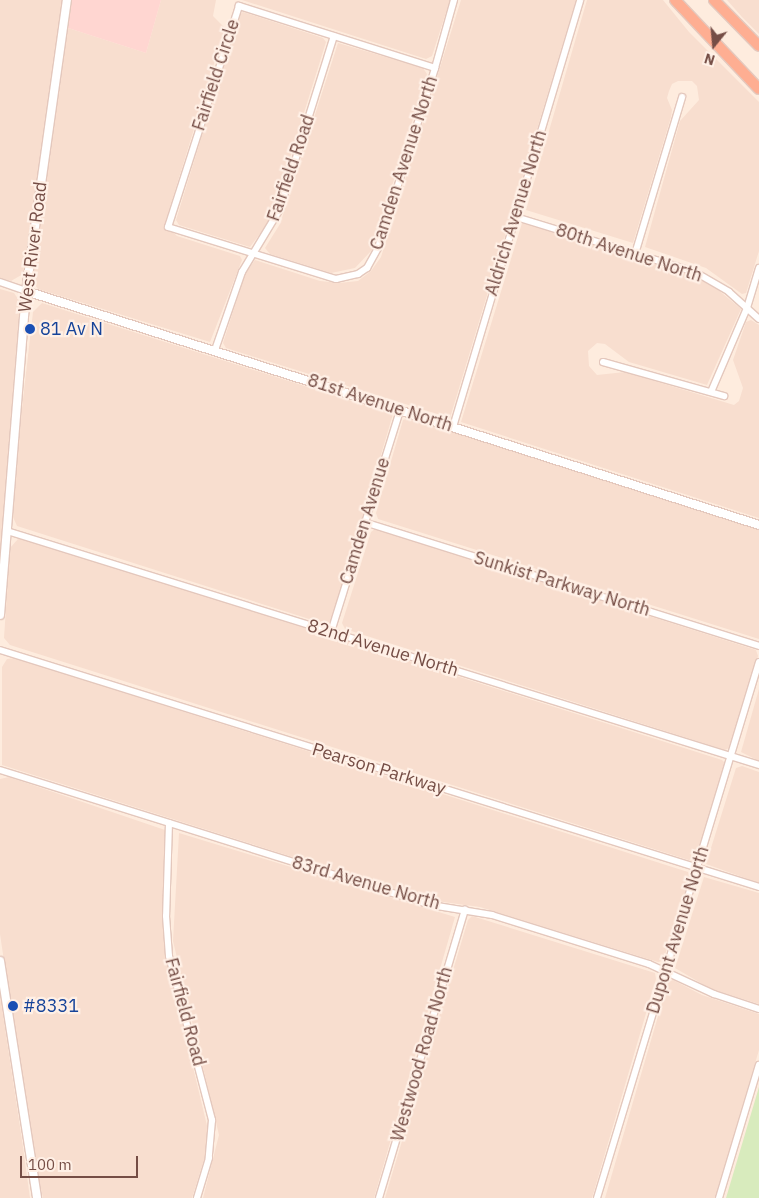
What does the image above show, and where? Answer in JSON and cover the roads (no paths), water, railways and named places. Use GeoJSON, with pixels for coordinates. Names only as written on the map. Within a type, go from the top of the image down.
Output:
{"type":"FeatureCollection","features":[{"type":"Feature","properties":{"kind":"highway"},"geometry":{"type":"LineString","coordinates":[[675,0],[759,89]]}},
{"type":"Feature","properties":{"kind":"highway"},"geometry":{"type":"LineString","coordinates":[[714,0],[759,46]]}},
{"type":"Feature","properties":{"kind":"street","name":"West River Road"},"geometry":{"type":"LineString","coordinates":[[0,615],[26,291],[67,0]]}},
{"type":"Feature","properties":{"kind":"street","name":"Camden Avenue North"},"geometry":{"type":"LineString","coordinates":[[254,254],[336,279],[358,274],[367,268],[378,248],[435,68],[454,0]]}},
{"type":"Feature","properties":{"kind":"street","name":"Aldrich Avenue North"},"geometry":{"type":"LineString","coordinates":[[453,427],[580,0]]}},
{"type":"Feature","properties":{"kind":"street","name":"Fairfield Circle"},"geometry":{"type":"LineString","coordinates":[[254,254],[168,227],[232,21],[239,6],[435,68]]}},
{"type":"Feature","properties":{"kind":"street","name":"Fairfield Road"},"geometry":{"type":"LineString","coordinates":[[215,350],[240,279],[280,209],[334,36]]}},
{"type":"Feature","properties":{"kind":"street"},"geometry":{"type":"LineString","coordinates":[[635,254],[682,98]]}},
{"type":"Feature","properties":{"kind":"street","name":"80th Avenue North"},"geometry":{"type":"LineString","coordinates":[[516,217],[707,277],[759,319]]}},
{"type":"Feature","properties":{"kind":"street"},"geometry":{"type":"LineString","coordinates":[[712,392],[747,308],[759,268]]}},
{"type":"Feature","properties":{"kind":"street","name":"81st Avenue North"},"geometry":{"type":"LineString","coordinates":[[0,282],[759,525]]}},
{"type":"Feature","properties":{"kind":"street"},"geometry":{"type":"LineString","coordinates":[[602,362],[724,396]]}},
{"type":"Feature","properties":{"kind":"street","name":"Camden Avenue"},"geometry":{"type":"LineString","coordinates":[[331,632],[400,410]]}},
{"type":"Feature","properties":{"kind":"street","name":"Sunkist Parkway North"},"geometry":{"type":"LineString","coordinates":[[364,522],[759,646]]}},
{"type":"Feature","properties":{"kind":"street","name":"82nd Avenue North"},"geometry":{"type":"LineString","coordinates":[[7,531],[759,766]]}},
{"type":"Feature","properties":{"kind":"street","name":"Pearson Parkway"},"geometry":{"type":"LineString","coordinates":[[0,650],[759,887]]}},
{"type":"Feature","properties":{"kind":"street","name":"Dupont Avenue North"},"geometry":{"type":"LineString","coordinates":[[597,1198],[759,662]]}},
{"type":"Feature","properties":{"kind":"street","name":"83rd Avenue North"},"geometry":{"type":"LineString","coordinates":[[0,770],[431,904],[492,915],[665,971],[714,994],[759,1008]]}},
{"type":"Feature","properties":{"kind":"street","name":"Fairfield Road"},"geometry":{"type":"LineString","coordinates":[[169,823],[166,916],[169,956],[212,1120],[209,1158],[197,1198]]}},
{"type":"Feature","properties":{"kind":"street","name":"Westwood Road North"},"geometry":{"type":"LineString","coordinates":[[379,1198],[464,910]]}},
{"type":"Feature","properties":{"kind":"street"},"geometry":{"type":"LineString","coordinates":[[0,962],[36,1198]]}},
{"type":"Feature","properties":{"kind":"street"},"geometry":{"type":"LineString","coordinates":[[719,1198],[759,1065]]}},
{"type":"Feature","properties":{"kind":"place","name":"81 Av N"},"geometry":{"type":"Point","coordinates":[30,329]}},
{"type":"Feature","properties":{"kind":"place","name":"#8331"},"geometry":{"type":"Point","coordinates":[13,1006]}}]}
